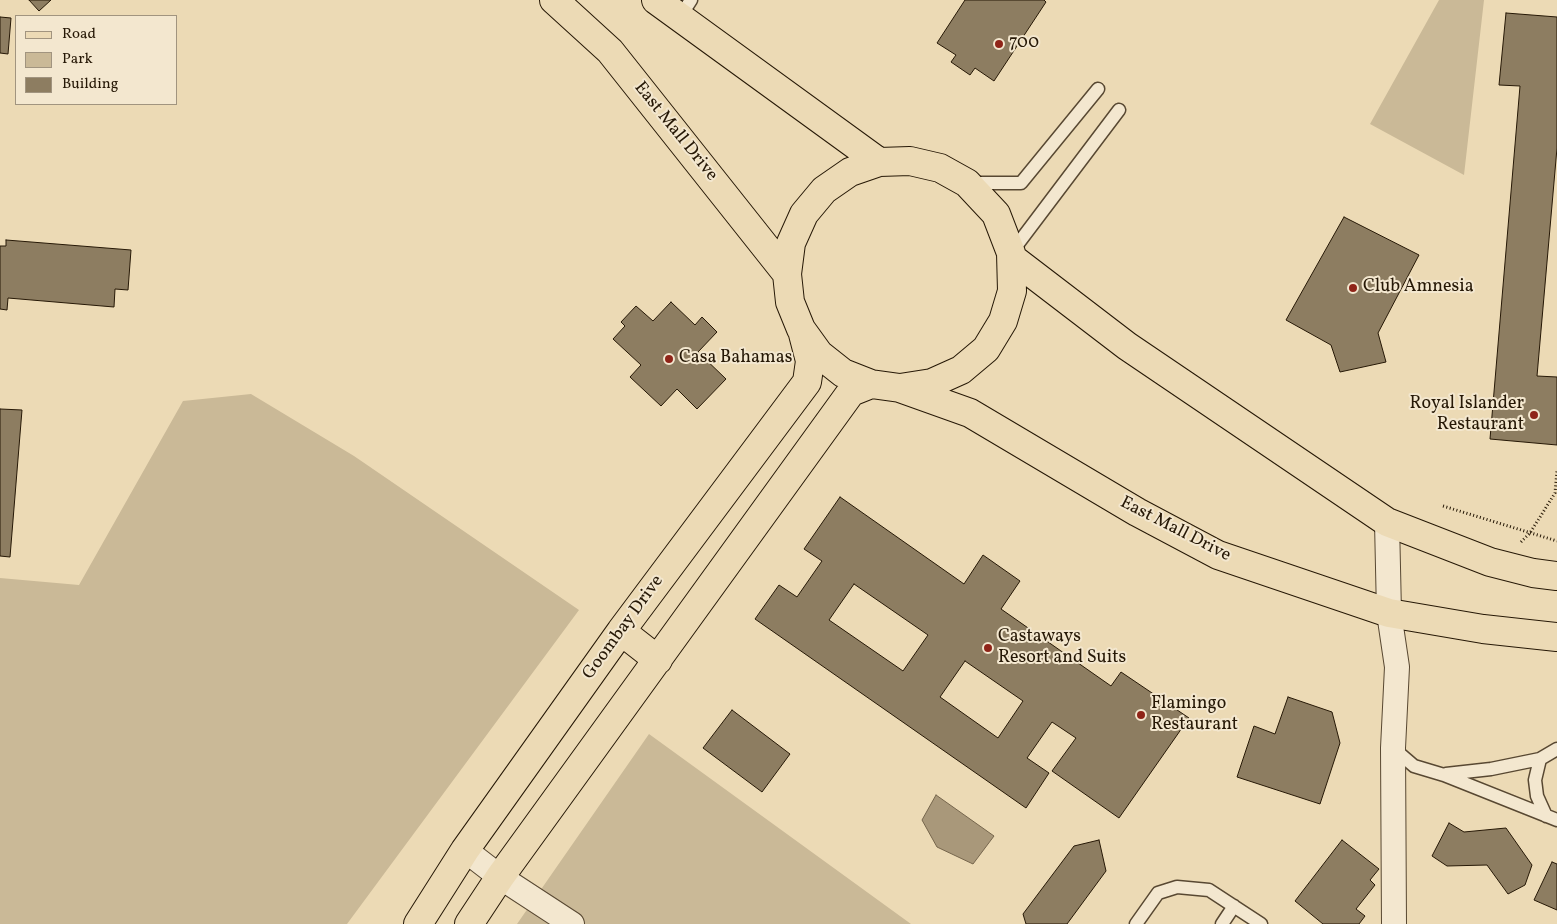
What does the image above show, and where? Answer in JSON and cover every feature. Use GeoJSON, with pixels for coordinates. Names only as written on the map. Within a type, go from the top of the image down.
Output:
{"type":"FeatureCollection","features":[{"type":"Feature","properties":{"kind":"main road","name":"East Mall Drive"},"geometry":{"type":"LineString","coordinates":[[554,0],[610,51],[787,274]]}},
{"type":"Feature","properties":{"kind":"main road"},"geometry":{"type":"LineString","coordinates":[[656,0],[685,8],[879,162]]}},
{"type":"Feature","properties":{"kind":"main road"},"geometry":{"type":"LineString","coordinates":[[910,161],[925,164],[940,168],[967,183],[996,214],[1012,255],[1012,290],[1003,322],[986,349],[961,370],[932,383],[900,388],[871,384],[843,372],[819,354],[801,329],[790,302],[787,274],[791,243],[804,214],[824,190],[850,172],[879,162],[910,161]]}},
{"type":"Feature","properties":{"kind":"main road"},"geometry":{"type":"LineString","coordinates":[[1012,255],[1127,346],[1387,522],[1499,564],[1533,573],[1557,576]]}},
{"type":"Feature","properties":{"kind":"main road","name":"Goombay Drive"},"geometry":{"type":"LineString","coordinates":[[418,924],[465,850],[621,631],[807,382],[810,361],[801,329]]}},
{"type":"Feature","properties":{"kind":"main road"},"geometry":{"type":"LineString","coordinates":[[469,924],[500,877],[852,392],[871,384]]}},
{"type":"Feature","properties":{"kind":"main road","name":"East Mall Drive"},"geometry":{"type":"LineString","coordinates":[[900,388],[970,413],[1137,512],[1218,556],[1389,614],[1484,629],[1557,637]]}},
{"type":"Feature","properties":{"kind":"main road"},"geometry":{"type":"LineString","coordinates":[[621,631],[658,660]]}},
{"type":"Feature","properties":{"kind":"street"},"geometry":{"type":"LineString","coordinates":[[1387,522],[1389,614],[1396,667],[1393,748],[1394,924]]}},
{"type":"Feature","properties":{"kind":"street"},"geometry":{"type":"LineString","coordinates":[[465,850],[500,877],[572,924]]}},
{"type":"Feature","properties":{"kind":"lane"},"geometry":{"type":"LineString","coordinates":[[967,183],[1021,183],[1098,90]]}},
{"type":"Feature","properties":{"kind":"lane"},"geometry":{"type":"LineString","coordinates":[[1012,255],[1119,110]]}},
{"type":"Feature","properties":{"kind":"lane"},"geometry":{"type":"LineString","coordinates":[[1393,748],[1414,766],[1444,775],[1551,818]]}},
{"type":"Feature","properties":{"kind":"lane"},"geometry":{"type":"LineString","coordinates":[[1444,775],[1491,770],[1540,759],[1557,749]]}},
{"type":"Feature","properties":{"kind":"lane"},"geometry":{"type":"LineString","coordinates":[[1540,759],[1535,780],[1537,796],[1551,818]]}},
{"type":"Feature","properties":{"kind":"lane"},"geometry":{"type":"LineString","coordinates":[[1136,924],[1158,893],[1177,887],[1209,890],[1261,924]]}},
{"type":"Feature","properties":{"kind":"lane"},"geometry":{"type":"LineString","coordinates":[[1222,924],[1234,906]]}},
{"type":"Feature","properties":{"kind":"path"},"geometry":{"type":"LineString","coordinates":[[1499,564],[1530,533],[1555,493],[1557,471]]}},
{"type":"Feature","properties":{"kind":"path"},"geometry":{"type":"LineString","coordinates":[[1443,506],[1557,541]]}},
{"type":"Feature","properties":{"kind":"green space"},"geometry":{"type":"Polygon","coordinates":[[[1439,0],[1484,0],[1464,175],[1370,124],[1439,0]]]}},
{"type":"Feature","properties":{"kind":"green space"},"geometry":{"type":"Polygon","coordinates":[[[251,394],[354,456],[579,610],[347,924],[0,924],[0,578],[79,585],[183,401],[251,394]]]}},
{"type":"Feature","properties":{"kind":"green space"},"geometry":{"type":"Polygon","coordinates":[[[649,734],[911,924],[517,924],[649,734]]]}},
{"type":"Feature","properties":{"kind":"shaded area"},"geometry":{"type":"Polygon","coordinates":[[[936,795],[994,836],[973,864],[937,847],[922,820],[936,795]]]}},
{"type":"Feature","properties":{"kind":"building"},"geometry":{"type":"Polygon","coordinates":[[[29,0],[51,0],[39,11],[29,0]]]}},
{"type":"Feature","properties":{"kind":"building"},"geometry":{"type":"Polygon","coordinates":[[[965,0],[1044,0],[1046,2],[994,81],[975,68],[970,75],[951,62],[956,55],[937,43],[965,0]]]}},
{"type":"Feature","properties":{"kind":"building"},"geometry":{"type":"Polygon","coordinates":[[[1506,13],[1557,17],[1557,148],[1537,376],[1557,377],[1557,445],[1490,439],[1520,86],[1499,85],[1506,13]]]}},
{"type":"Feature","properties":{"kind":"building"},"geometry":{"type":"Polygon","coordinates":[[[0,17],[11,18],[8,54],[0,53],[0,17]]]}},
{"type":"Feature","properties":{"kind":"building","name":"Club Amnesia"},"geometry":{"type":"Polygon","coordinates":[[[1344,217],[1419,255],[1378,333],[1386,362],[1340,372],[1331,345],[1286,320],[1344,217]]]}},
{"type":"Feature","properties":{"kind":"building"},"geometry":{"type":"Polygon","coordinates":[[[6,240],[131,250],[128,290],[115,289],[114,307],[8,298],[7,310],[0,309],[0,246],[6,246],[6,240]]]}},
{"type":"Feature","properties":{"kind":"building","name":"Casa Bahamas"},"geometry":{"type":"Polygon","coordinates":[[[671,302],[695,325],[702,317],[717,332],[698,352],[726,379],[697,409],[677,389],[661,406],[630,377],[641,365],[613,339],[625,326],[621,322],[636,306],[653,321],[671,302]]]}},
{"type":"Feature","properties":{"kind":"building"},"geometry":{"type":"Polygon","coordinates":[[[0,409],[22,410],[10,557],[0,556],[0,409]]]}},
{"type":"Feature","properties":{"kind":"building","name":"Castaways Resort and Suits"},"geometry":{"type":"Polygon","coordinates":[[[840,497],[964,584],[983,555],[1020,581],[1001,609],[1111,686],[1121,672],[1189,718],[1119,818],[1052,771],[1076,738],[1052,722],[1027,758],[1049,773],[1026,808],[755,619],[779,585],[797,597],[822,561],[804,549],[840,497]],[[854,584],[829,620],[903,671],[928,635],[854,584]],[[965,661],[940,697],[998,738],[1023,701],[965,661]]]}},
{"type":"Feature","properties":{"kind":"building"},"geometry":{"type":"Polygon","coordinates":[[[1288,697],[1332,712],[1340,743],[1320,804],[1237,777],[1254,726],[1275,734],[1288,697]]]}},
{"type":"Feature","properties":{"kind":"building"},"geometry":{"type":"Polygon","coordinates":[[[732,710],[790,754],[762,792],[703,748],[732,710]]]}},
{"type":"Feature","properties":{"kind":"building"},"geometry":{"type":"Polygon","coordinates":[[[1449,823],[1464,832],[1506,828],[1532,865],[1525,885],[1508,894],[1487,865],[1447,866],[1432,856],[1449,823]]]}},
{"type":"Feature","properties":{"kind":"building"},"geometry":{"type":"Polygon","coordinates":[[[1099,840],[1106,871],[1067,924],[1026,924],[1023,914],[1074,846],[1099,840]]]}},
{"type":"Feature","properties":{"kind":"building"},"geometry":{"type":"Polygon","coordinates":[[[1342,840],[1379,869],[1370,880],[1375,885],[1356,909],[1365,916],[1359,924],[1323,924],[1295,901],[1342,840]]]}},
{"type":"Feature","properties":{"kind":"building"},"geometry":{"type":"Polygon","coordinates":[[[1552,862],[1557,864],[1557,910],[1534,900],[1552,862]]]}},
{"type":"Feature","properties":{"kind":"place","name":"700"},"geometry":{"type":"Point","coordinates":[999,44]}},
{"type":"Feature","properties":{"kind":"place","name":"Club Amnesia"},"geometry":{"type":"Point","coordinates":[1353,288]}},
{"type":"Feature","properties":{"kind":"place","name":"Casa Bahamas"},"geometry":{"type":"Point","coordinates":[669,359]}},
{"type":"Feature","properties":{"kind":"place","name":"Royal Islander Restaurant"},"geometry":{"type":"Point","coordinates":[1534,415]}},
{"type":"Feature","properties":{"kind":"place","name":"Castaways Resort and Suits"},"geometry":{"type":"Point","coordinates":[988,648]}},
{"type":"Feature","properties":{"kind":"place","name":"Flamingo Restaurant"},"geometry":{"type":"Point","coordinates":[1141,715]}}]}
